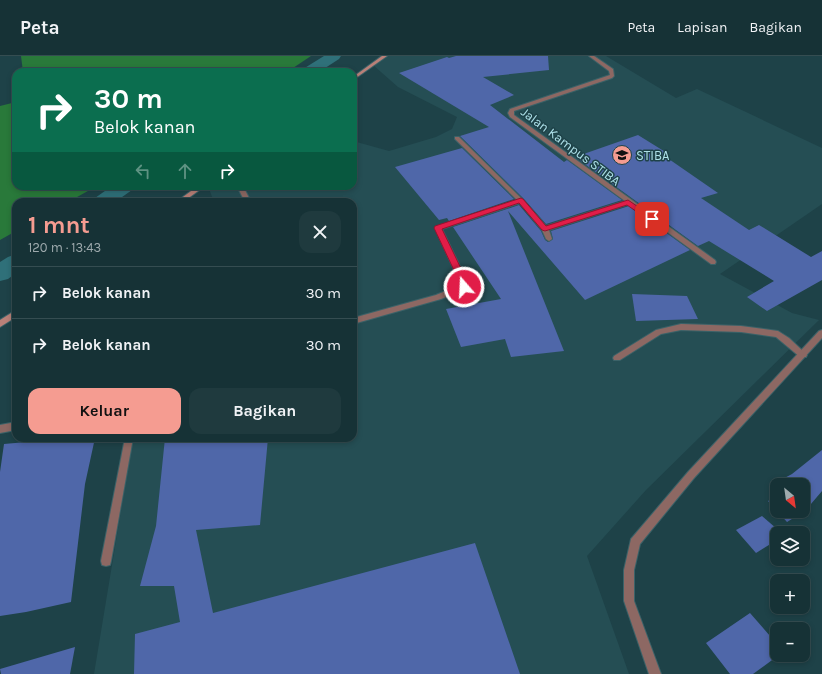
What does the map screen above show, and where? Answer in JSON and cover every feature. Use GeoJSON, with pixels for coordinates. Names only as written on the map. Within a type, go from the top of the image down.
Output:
{"type":"FeatureCollection","features":[{"type":"Feature","properties":{"kind":"street"},"geometry":{"type":"LineString","coordinates":[[357,76],[385,56]]}},
{"type":"Feature","properties":{"kind":"street","name":"Jalan Kampus STIBA"},"geometry":{"type":"LineString","coordinates":[[591,56],[610,70],[612,75],[610,77],[512,110],[512,116],[628,202],[713,262]]}},
{"type":"Feature","properties":{"kind":"street"},"geometry":{"type":"LineString","coordinates":[[456,138],[521,201],[545,229],[549,239]]}},
{"type":"Feature","properties":{"kind":"street"},"geometry":{"type":"LineString","coordinates":[[185,198],[196,190]]}},
{"type":"Feature","properties":{"kind":"street"},"geometry":{"type":"LineString","coordinates":[[357,320],[438,297],[464,287],[464,283],[438,228],[521,201]]}},
{"type":"Feature","properties":{"kind":"street"},"geometry":{"type":"LineString","coordinates":[[545,229],[628,202]]}},
{"type":"Feature","properties":{"kind":"street"},"geometry":{"type":"LineString","coordinates":[[0,324],[12,316]]}},
{"type":"Feature","properties":{"kind":"street"},"geometry":{"type":"LineString","coordinates":[[617,358],[659,332],[681,327],[741,329],[778,334],[803,354]]}},
{"type":"Feature","properties":{"kind":"street"},"geometry":{"type":"LineString","coordinates":[[655,674],[629,601],[629,570],[635,542],[691,476],[822,333]]}},
{"type":"Feature","properties":{"kind":"street"},"geometry":{"type":"LineString","coordinates":[[0,429],[12,427]]}},
{"type":"Feature","properties":{"kind":"street"},"geometry":{"type":"LineString","coordinates":[[106,561],[128,442]]}},
{"type":"Feature","properties":{"kind":"shaded area"},"geometry":{"type":"Polygon","coordinates":[[[386,56],[606,56],[676,98],[697,89],[822,148],[822,204],[720,274],[792,313],[819,320],[646,490],[587,556],[629,674],[94,674],[132,442],[357,442],[357,198],[212,198],[210,190],[357,190],[357,142],[389,151],[436,137],[452,129],[457,117],[398,87],[373,65],[386,56]]]}},
{"type":"Feature","properties":{"kind":"green space"},"geometry":{"type":"Polygon","coordinates":[[[21,56],[311,56],[293,68],[22,68],[21,56]]]}},
{"type":"Feature","properties":{"kind":"green space"},"geometry":{"type":"Polygon","coordinates":[[[12,103],[12,190],[90,190],[75,198],[12,198],[12,233],[0,240],[0,106],[12,103]]]}},
{"type":"Feature","properties":{"kind":"building"},"geometry":{"type":"Polygon","coordinates":[[[456,56],[548,56],[549,70],[483,77],[514,95],[490,105],[564,162],[567,160],[622,200],[546,224],[524,199],[460,136],[489,127],[399,73],[447,57],[449,58],[456,56]]]}},
{"type":"Feature","properties":{"kind":"building"},"geometry":{"type":"Polygon","coordinates":[[[638,135],[667,153],[663,155],[718,193],[701,198],[749,230],[759,225],[811,257],[822,251],[822,280],[767,311],[747,297],[774,281],[709,241],[698,246],[575,157],[638,135]]]}},
{"type":"Feature","properties":{"kind":"building"},"geometry":{"type":"Polygon","coordinates":[[[462,148],[514,199],[449,221],[447,218],[439,220],[395,167],[462,148]]]}},
{"type":"Feature","properties":{"kind":"building"},"geometry":{"type":"Polygon","coordinates":[[[519,205],[541,231],[545,240],[548,242],[553,239],[551,231],[629,206],[690,250],[585,300],[508,211],[564,351],[511,357],[505,339],[461,347],[446,309],[501,299],[453,227],[519,205]]]}},
{"type":"Feature","properties":{"kind":"building"},"geometry":{"type":"Polygon","coordinates":[[[632,294],[687,296],[698,319],[636,321],[632,294]]]}},
{"type":"Feature","properties":{"kind":"building"},"geometry":{"type":"Polygon","coordinates":[[[26,442],[94,442],[85,484],[71,602],[0,616],[0,472],[4,444],[26,442]]]}},
{"type":"Feature","properties":{"kind":"building"},"geometry":{"type":"Polygon","coordinates":[[[165,442],[268,442],[260,525],[196,530],[213,613],[475,543],[520,674],[134,674],[135,634],[180,622],[174,586],[140,586],[156,526],[165,442]]]}},
{"type":"Feature","properties":{"kind":"building"},"geometry":{"type":"Polygon","coordinates":[[[822,450],[822,491],[810,505],[810,478],[784,478],[792,474],[822,450]]]}},
{"type":"Feature","properties":{"kind":"building"},"geometry":{"type":"Polygon","coordinates":[[[762,516],[774,526],[770,526],[770,544],[756,553],[736,530],[762,516]]]}},
{"type":"Feature","properties":{"kind":"building"},"geometry":{"type":"Polygon","coordinates":[[[783,518],[794,518],[787,522],[783,518]]]}},
{"type":"Feature","properties":{"kind":"building"},"geometry":{"type":"Polygon","coordinates":[[[750,613],[770,636],[770,662],[753,674],[730,674],[706,643],[750,613]]]}},
{"type":"Feature","properties":{"kind":"building"},"geometry":{"type":"Polygon","coordinates":[[[75,647],[70,674],[1,674],[0,669],[75,647]]]}},
{"type":"Feature","properties":{"kind":"waterway"},"geometry":{"type":"LineString","coordinates":[[314,68],[334,56]]}},
{"type":"Feature","properties":{"kind":"waterway"},"geometry":{"type":"LineString","coordinates":[[108,198],[119,190]]}},
{"type":"Feature","properties":{"kind":"waterway"},"geometry":{"type":"LineString","coordinates":[[0,273],[12,265]]}},
{"type":"Feature","properties":{"kind":"place","name":"STIBA"},"geometry":{"type":"Point","coordinates":[622,155]}},
{"type":"Feature","properties":{"kind":"route"},"geometry":{"type":"LineString","coordinates":[[464,287],[464,283],[438,228],[521,201],[545,229],[628,202],[652,219]]}}]}
